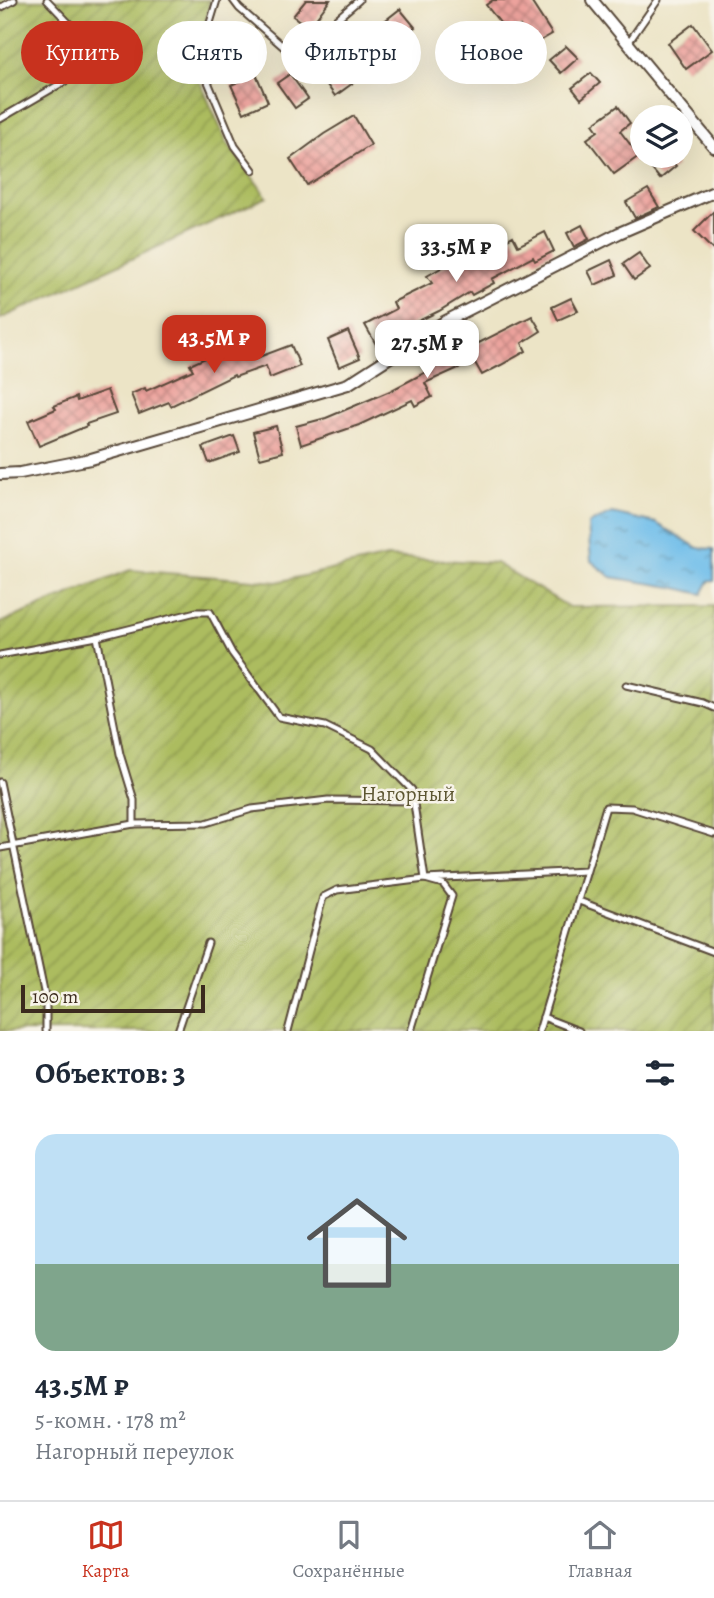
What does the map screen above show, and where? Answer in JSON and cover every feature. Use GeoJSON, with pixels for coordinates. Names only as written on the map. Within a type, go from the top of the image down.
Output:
{"type":"FeatureCollection","features":[{"type":"Feature","properties":{"kind":"street"},"geometry":{"type":"LineString","coordinates":[[592,0],[714,148]]}},
{"type":"Feature","properties":{"kind":"street"},"geometry":{"type":"LineString","coordinates":[[0,474],[20,473],[91,458],[348,384],[446,321],[619,233],[714,192]]}},
{"type":"Feature","properties":{"kind":"lane"},"geometry":{"type":"LineString","coordinates":[[0,8],[15,0]]}},
{"type":"Feature","properties":{"kind":"lane"},"geometry":{"type":"LineString","coordinates":[[0,119],[103,59],[47,0]]}},
{"type":"Feature","properties":{"kind":"lane"},"geometry":{"type":"LineString","coordinates":[[217,0],[206,36],[204,71],[235,146],[253,170]]}},
{"type":"Feature","properties":{"kind":"lane"},"geometry":{"type":"LineString","coordinates":[[233,0],[286,49],[298,52],[359,0]]}},
{"type":"Feature","properties":{"kind":"lane"},"geometry":{"type":"LineString","coordinates":[[628,43],[658,0]]}},
{"type":"Feature","properties":{"kind":"lane"},"geometry":{"type":"LineString","coordinates":[[0,655],[97,637],[196,612],[210,612],[232,653],[279,717],[325,726],[372,749],[412,790],[425,879]]}},
{"type":"Feature","properties":{"kind":"lane"},"geometry":{"type":"LineString","coordinates":[[97,637],[120,754],[134,800],[134,824]]}},
{"type":"Feature","properties":{"kind":"lane"},"geometry":{"type":"LineString","coordinates":[[626,685],[714,708]]}},
{"type":"Feature","properties":{"kind":"lane"},"geometry":{"type":"LineString","coordinates":[[0,782],[46,1001],[46,1031]]}},
{"type":"Feature","properties":{"kind":"lane"},"geometry":{"type":"LineString","coordinates":[[0,848],[134,824],[206,823],[252,809],[328,800],[415,801]]}},
{"type":"Feature","properties":{"kind":"lane"},"geometry":{"type":"LineString","coordinates":[[539,1031],[606,807],[632,808],[714,834]]}},
{"type":"Feature","properties":{"kind":"lane"},"geometry":{"type":"LineString","coordinates":[[288,1031],[323,897],[337,890],[425,879],[586,871]]}},
{"type":"Feature","properties":{"kind":"lane"},"geometry":{"type":"LineString","coordinates":[[411,1031],[452,895],[443,884],[425,879]]}},
{"type":"Feature","properties":{"kind":"lane"},"geometry":{"type":"LineString","coordinates":[[579,901],[714,952]]}},
{"type":"Feature","properties":{"kind":"lane"},"geometry":{"type":"LineString","coordinates":[[178,1031],[208,943]]}},
{"type":"Feature","properties":{"kind":"lane"},"geometry":{"type":"LineString","coordinates":[[543,1017],[579,1031]]}},
{"type":"Feature","properties":{"kind":"green space"},"geometry":{"type":"Polygon","coordinates":[[[0,0],[210,0],[206,21],[157,21],[157,84],[201,84],[227,143],[267,197],[0,319],[0,0]]]}},
{"type":"Feature","properties":{"kind":"green space","name":"Нагорный"},"geometry":{"type":"Polygon","coordinates":[[[387,557],[496,563],[569,607],[714,606],[714,1031],[0,1031],[0,623],[130,570],[277,582],[387,557]]]}},
{"type":"Feature","properties":{"kind":"water"},"geometry":{"type":"Polygon","coordinates":[[[612,513],[656,523],[698,548],[714,549],[714,581],[709,581],[702,594],[611,577],[591,561],[588,524],[612,513]]]}},
{"type":"Feature","properties":{"kind":"building"},"geometry":{"type":"Polygon","coordinates":[[[306,0],[330,0],[314,21],[300,21],[293,16],[306,0]]]}},
{"type":"Feature","properties":{"kind":"building"},"geometry":{"type":"Polygon","coordinates":[[[493,0],[530,0],[544,21],[499,21],[486,5],[493,0]]]}},
{"type":"Feature","properties":{"kind":"building"},"geometry":{"type":"Polygon","coordinates":[[[400,9],[410,21],[385,21],[400,9]]]}},
{"type":"Feature","properties":{"kind":"building"},"geometry":{"type":"Polygon","coordinates":[[[693,24],[712,50],[686,69],[668,43],[693,24]]]}},
{"type":"Feature","properties":{"kind":"building"},"geometry":{"type":"Polygon","coordinates":[[[566,46],[578,58],[561,73],[549,60],[566,46]]]}},
{"type":"Feature","properties":{"kind":"building"},"geometry":{"type":"Polygon","coordinates":[[[591,73],[600,83],[581,99],[572,88],[591,73]]]}},
{"type":"Feature","properties":{"kind":"building"},"geometry":{"type":"Polygon","coordinates":[[[281,80],[281,84],[297,84],[308,99],[295,108],[277,83],[281,80]]]}},
{"type":"Feature","properties":{"kind":"building"},"geometry":{"type":"Polygon","coordinates":[[[260,84],[268,102],[244,113],[231,85],[260,84]]]}},
{"type":"Feature","properties":{"kind":"building"},"geometry":{"type":"Polygon","coordinates":[[[326,84],[352,84],[335,96],[326,84]]]}},
{"type":"Feature","properties":{"kind":"building"},"geometry":{"type":"Polygon","coordinates":[[[618,106],[630,123],[620,131],[630,144],[630,162],[614,174],[587,139],[598,131],[593,124],[618,106]]]}},
{"type":"Feature","properties":{"kind":"building"},"geometry":{"type":"Polygon","coordinates":[[[354,116],[371,145],[307,185],[290,159],[354,116]]]}},
{"type":"Feature","properties":{"kind":"building"},"geometry":{"type":"Polygon","coordinates":[[[651,168],[674,168],[660,179],[651,168]]]}},
{"type":"Feature","properties":{"kind":"building"},"geometry":{"type":"Polygon","coordinates":[[[648,189],[659,207],[635,218],[626,202],[648,189]]]}},
{"type":"Feature","properties":{"kind":"building"},"geometry":{"type":"Polygon","coordinates":[[[714,211],[714,251],[694,231],[714,211]]]}},
{"type":"Feature","properties":{"kind":"building"},"geometry":{"type":"Polygon","coordinates":[[[582,225],[589,239],[574,247],[567,233],[582,225]]]}},
{"type":"Feature","properties":{"kind":"building"},"geometry":{"type":"Polygon","coordinates":[[[545,232],[554,251],[535,261],[533,257],[492,279],[494,283],[472,295],[470,292],[394,333],[396,339],[378,348],[365,325],[396,309],[393,302],[432,283],[427,276],[474,249],[478,256],[513,236],[518,246],[545,232]]]}},
{"type":"Feature","properties":{"kind":"building"},"geometry":{"type":"Polygon","coordinates":[[[639,253],[650,269],[634,280],[623,264],[639,253]]]}},
{"type":"Feature","properties":{"kind":"building"},"geometry":{"type":"Polygon","coordinates":[[[611,260],[617,275],[595,285],[588,271],[611,260]]]}},
{"type":"Feature","properties":{"kind":"building"},"geometry":{"type":"Polygon","coordinates":[[[571,298],[578,311],[558,320],[552,307],[571,298]]]}},
{"type":"Feature","properties":{"kind":"building"},"geometry":{"type":"Polygon","coordinates":[[[532,316],[541,331],[522,343],[526,351],[501,365],[482,375],[474,361],[425,383],[432,397],[415,406],[412,400],[359,425],[301,445],[296,426],[326,418],[390,391],[428,371],[423,360],[450,348],[453,356],[532,316]]]}},
{"type":"Feature","properties":{"kind":"building"},"geometry":{"type":"Polygon","coordinates":[[[348,331],[360,358],[339,367],[328,340],[348,331]]]}},
{"type":"Feature","properties":{"kind":"building"},"geometry":{"type":"Polygon","coordinates":[[[249,344],[254,359],[291,345],[300,366],[270,378],[266,366],[235,377],[234,375],[171,406],[169,402],[139,414],[131,394],[145,388],[146,391],[193,370],[190,365],[216,353],[217,355],[249,344]]]}},
{"type":"Feature","properties":{"kind":"building"},"geometry":{"type":"Polygon","coordinates":[[[107,390],[116,414],[86,424],[87,426],[39,446],[28,421],[76,397],[77,401],[107,390]]]}},
{"type":"Feature","properties":{"kind":"building"},"geometry":{"type":"Polygon","coordinates":[[[276,426],[283,452],[260,458],[253,432],[276,426]]]}},
{"type":"Feature","properties":{"kind":"building"},"geometry":{"type":"Polygon","coordinates":[[[234,436],[240,452],[209,463],[203,447],[234,436]]]}}]}
